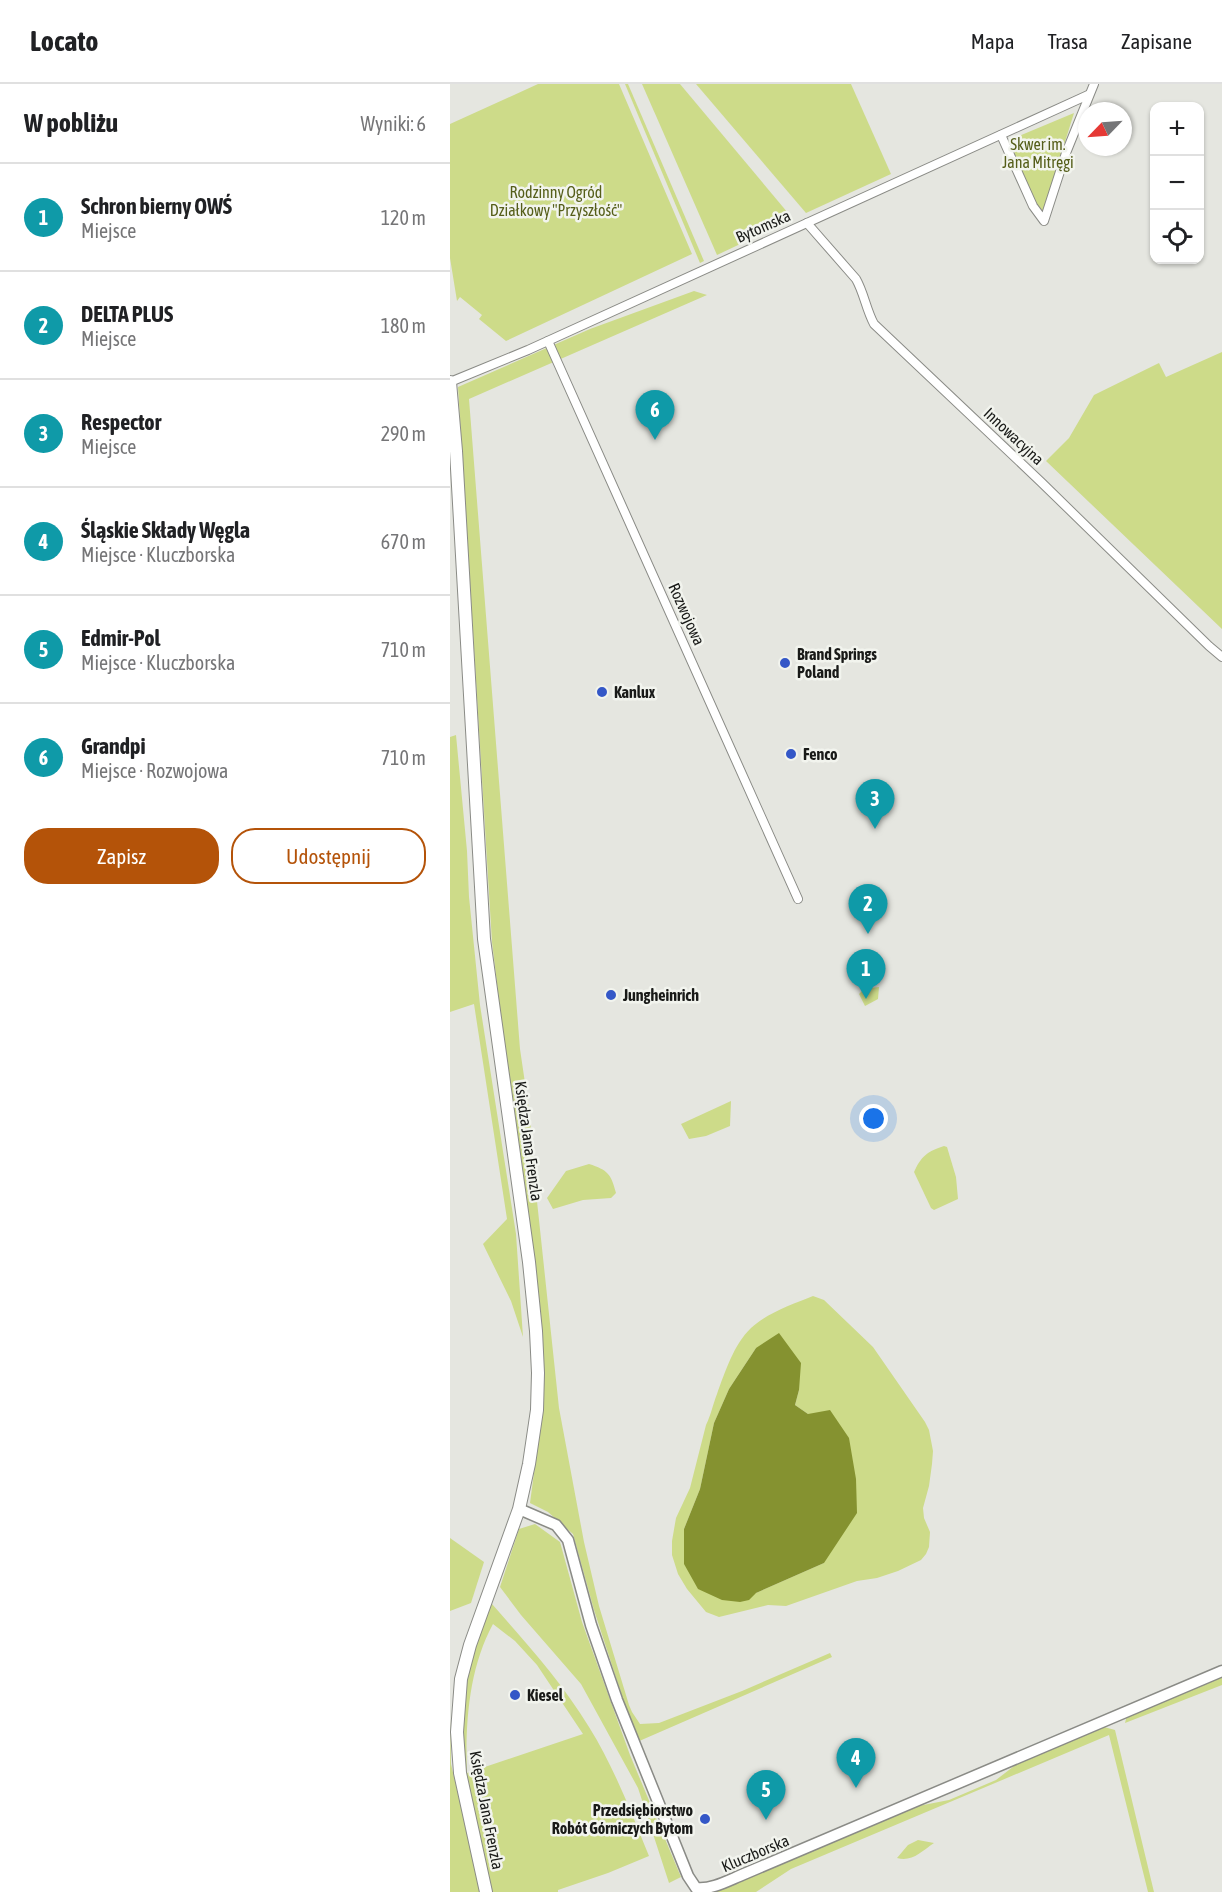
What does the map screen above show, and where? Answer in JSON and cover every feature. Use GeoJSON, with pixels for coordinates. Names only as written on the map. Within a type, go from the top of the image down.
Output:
{"type":"FeatureCollection","features":[{"type":"Feature","properties":{"kind":"main road","name":"Księdza Jana Frenzla"},"geometry":{"type":"LineString","coordinates":[[450,382],[484,939],[529,1262],[538,1372],[537,1410],[519,1509],[470,1645],[461,1679],[457,1732],[460,1773],[486,1892]]}},
{"type":"Feature","properties":{"kind":"street"},"geometry":{"type":"LineString","coordinates":[[1001,135],[1033,206],[1044,221],[1066,153],[1094,84]]}},
{"type":"Feature","properties":{"kind":"street","name":"Bytomska"},"geometry":{"type":"LineString","coordinates":[[450,382],[548,340],[1088,95]]}},
{"type":"Feature","properties":{"kind":"street","name":"Innowacyjna"},"geometry":{"type":"LineString","coordinates":[[807,223],[856,279],[874,324],[1222,657]]}},
{"type":"Feature","properties":{"kind":"street","name":"Rozwojowa"},"geometry":{"type":"LineString","coordinates":[[548,340],[798,899]]}},
{"type":"Feature","properties":{"kind":"street","name":"Kluczborska"},"geometry":{"type":"LineString","coordinates":[[519,1509],[556,1525],[568,1540],[591,1625],[621,1710],[688,1876],[696,1888],[713,1886],[744,1874],[1222,1671]]}},
{"type":"Feature","properties":{"kind":"green space","name":"Rodzinny Ogród Działkowy \"Przyszłość\""},"geometry":{"type":"Polygon","coordinates":[[[538,84],[619,84],[692,254],[506,341],[479,319],[482,315],[460,297],[457,301],[450,258],[450,124],[538,84]]]}},
{"type":"Feature","properties":{"kind":"green space"},"geometry":{"type":"Polygon","coordinates":[[[625,84],[628,84],[704,261],[700,263],[625,84]]]}},
{"type":"Feature","properties":{"kind":"green space"},"geometry":{"type":"Polygon","coordinates":[[[642,84],[680,84],[793,219],[717,255],[642,84]]]}},
{"type":"Feature","properties":{"kind":"green space"},"geometry":{"type":"Polygon","coordinates":[[[696,84],[851,84],[891,174],[806,213],[696,84]]]}},
{"type":"Feature","properties":{"kind":"green space","name":"Skwer im. Jana Mitręgi"},"geometry":{"type":"Polygon","coordinates":[[[1074,113],[1043,212],[1038,207],[1007,141],[1074,113]]]}},
{"type":"Feature","properties":{"kind":"green space"},"geometry":{"type":"Polygon","coordinates":[[[694,291],[707,295],[469,399],[520,1049],[530,1117],[559,1408],[584,1542],[599,1606],[629,1705],[640,1724],[659,1723],[742,1691],[830,1653],[832,1657],[637,1742],[594,1610],[573,1534],[548,1512],[530,1503],[540,1428],[543,1353],[540,1308],[492,942],[458,387],[590,329],[694,291]]]}},
{"type":"Feature","properties":{"kind":"green space"},"geometry":{"type":"Polygon","coordinates":[[[1222,352],[1222,629],[1046,461],[1069,438],[1094,395],[1159,363],[1166,377],[1222,352]]]}},
{"type":"Feature","properties":{"kind":"green space"},"geometry":{"type":"Polygon","coordinates":[[[456,735],[480,1005],[516,1234],[523,1337],[511,1301],[483,1244],[507,1219],[474,1004],[450,1012],[450,737],[456,735]]]}},
{"type":"Feature","properties":{"kind":"green space"},"geometry":{"type":"Polygon","coordinates":[[[879,987],[878,999],[865,1006],[859,994],[864,989],[879,987]]]}},
{"type":"Feature","properties":{"kind":"green space"},"geometry":{"type":"Polygon","coordinates":[[[731,1101],[730,1126],[706,1136],[689,1139],[681,1124],[731,1101]]]}},
{"type":"Feature","properties":{"kind":"green space"},"geometry":{"type":"Polygon","coordinates":[[[944,1146],[947,1147],[956,1177],[958,1199],[934,1210],[914,1172],[926,1155],[944,1146]]]}},
{"type":"Feature","properties":{"kind":"green space"},"geometry":{"type":"Polygon","coordinates":[[[589,1164],[601,1168],[608,1174],[616,1193],[611,1198],[583,1200],[553,1209],[547,1198],[566,1171],[589,1164]]]}},
{"type":"Feature","properties":{"kind":"green space"},"geometry":{"type":"Polygon","coordinates":[[[813,1296],[824,1300],[873,1347],[929,1430],[933,1451],[932,1464],[923,1508],[924,1518],[930,1532],[929,1547],[921,1560],[877,1578],[857,1581],[786,1606],[768,1605],[719,1617],[706,1612],[678,1574],[672,1555],[676,1518],[690,1488],[706,1425],[731,1359],[740,1342],[751,1328],[765,1318],[780,1309],[813,1296]],[[756,1348],[729,1389],[714,1423],[700,1489],[684,1529],[756,1593],[824,1563],[808,1414],[795,1405],[799,1390],[756,1348]]]}},
{"type":"Feature","properties":{"kind":"green space"},"geometry":{"type":"Polygon","coordinates":[[[535,1524],[560,1542],[582,1622],[630,1755],[681,1877],[669,1883],[638,1788],[581,1684],[521,1615],[500,1587],[519,1529],[535,1524]]]}},
{"type":"Feature","properties":{"kind":"green space"},"geometry":{"type":"Polygon","coordinates":[[[450,1538],[484,1562],[471,1603],[450,1611],[450,1538]]]}},
{"type":"Feature","properties":{"kind":"green space"},"geometry":{"type":"Polygon","coordinates":[[[492,1604],[567,1694],[598,1742],[629,1806],[649,1856],[558,1890],[558,1892],[491,1892],[465,1772],[461,1738],[465,1687],[485,1618],[492,1604]],[[493,1624],[485,1641],[470,1696],[467,1773],[583,1734],[537,1665],[515,1641],[493,1624]]]}},
{"type":"Feature","properties":{"kind":"green space"},"geometry":{"type":"Polygon","coordinates":[[[1222,1675],[1222,1685],[1125,1723],[1127,1715],[1222,1675]]]}},
{"type":"Feature","properties":{"kind":"green space"},"geometry":{"type":"Polygon","coordinates":[[[450,1719],[451,1764],[481,1892],[450,1892],[450,1719]]]}},
{"type":"Feature","properties":{"kind":"green space"},"geometry":{"type":"Polygon","coordinates":[[[1104,1727],[1115,1730],[1154,1892],[1148,1892],[1109,1735],[791,1869],[756,1892],[711,1892],[908,1808],[949,1800],[996,1780],[1022,1760],[1104,1727]]]}},
{"type":"Feature","properties":{"kind":"green space"},"geometry":{"type":"Polygon","coordinates":[[[918,1840],[934,1843],[912,1857],[897,1858],[908,1845],[918,1840]]]}},
{"type":"Feature","properties":{"kind":"shaded area"},"geometry":{"type":"Polygon","coordinates":[[[779,1333],[801,1363],[799,1390],[795,1405],[808,1414],[830,1410],[849,1438],[856,1479],[857,1513],[824,1563],[756,1593],[749,1600],[740,1602],[722,1600],[698,1589],[684,1564],[684,1529],[700,1489],[714,1423],[729,1389],[756,1348],[779,1333]]]}},
{"type":"Feature","properties":{"kind":"place","name":"Grandpi"},"geometry":{"type":"Point","coordinates":[655,440]}},
{"type":"Feature","properties":{"kind":"place","name":"Brand Springs Poland"},"geometry":{"type":"Point","coordinates":[785,663]}},
{"type":"Feature","properties":{"kind":"place","name":"Kanlux"},"geometry":{"type":"Point","coordinates":[602,692]}},
{"type":"Feature","properties":{"kind":"place","name":"Fenco"},"geometry":{"type":"Point","coordinates":[791,754]}},
{"type":"Feature","properties":{"kind":"place","name":"Respector"},"geometry":{"type":"Point","coordinates":[875,829]}},
{"type":"Feature","properties":{"kind":"place","name":"DELTA PLUS"},"geometry":{"type":"Point","coordinates":[868,934]}},
{"type":"Feature","properties":{"kind":"place","name":"Jungheinrich"},"geometry":{"type":"Point","coordinates":[611,995]}},
{"type":"Feature","properties":{"kind":"place","name":"Schron bierny OWŚ"},"geometry":{"type":"Point","coordinates":[866,999]}},
{"type":"Feature","properties":{"kind":"place","name":"Kiesel"},"geometry":{"type":"Point","coordinates":[515,1695]}},
{"type":"Feature","properties":{"kind":"place","name":"Śląskie Składy Węgla"},"geometry":{"type":"Point","coordinates":[856,1788]}},
{"type":"Feature","properties":{"kind":"place","name":"Przedsiębiorstwo Robót Górniczych Bytom"},"geometry":{"type":"Point","coordinates":[705,1819]}},
{"type":"Feature","properties":{"kind":"place","name":"Edmir-Pol"},"geometry":{"type":"Point","coordinates":[766,1820]}}]}
